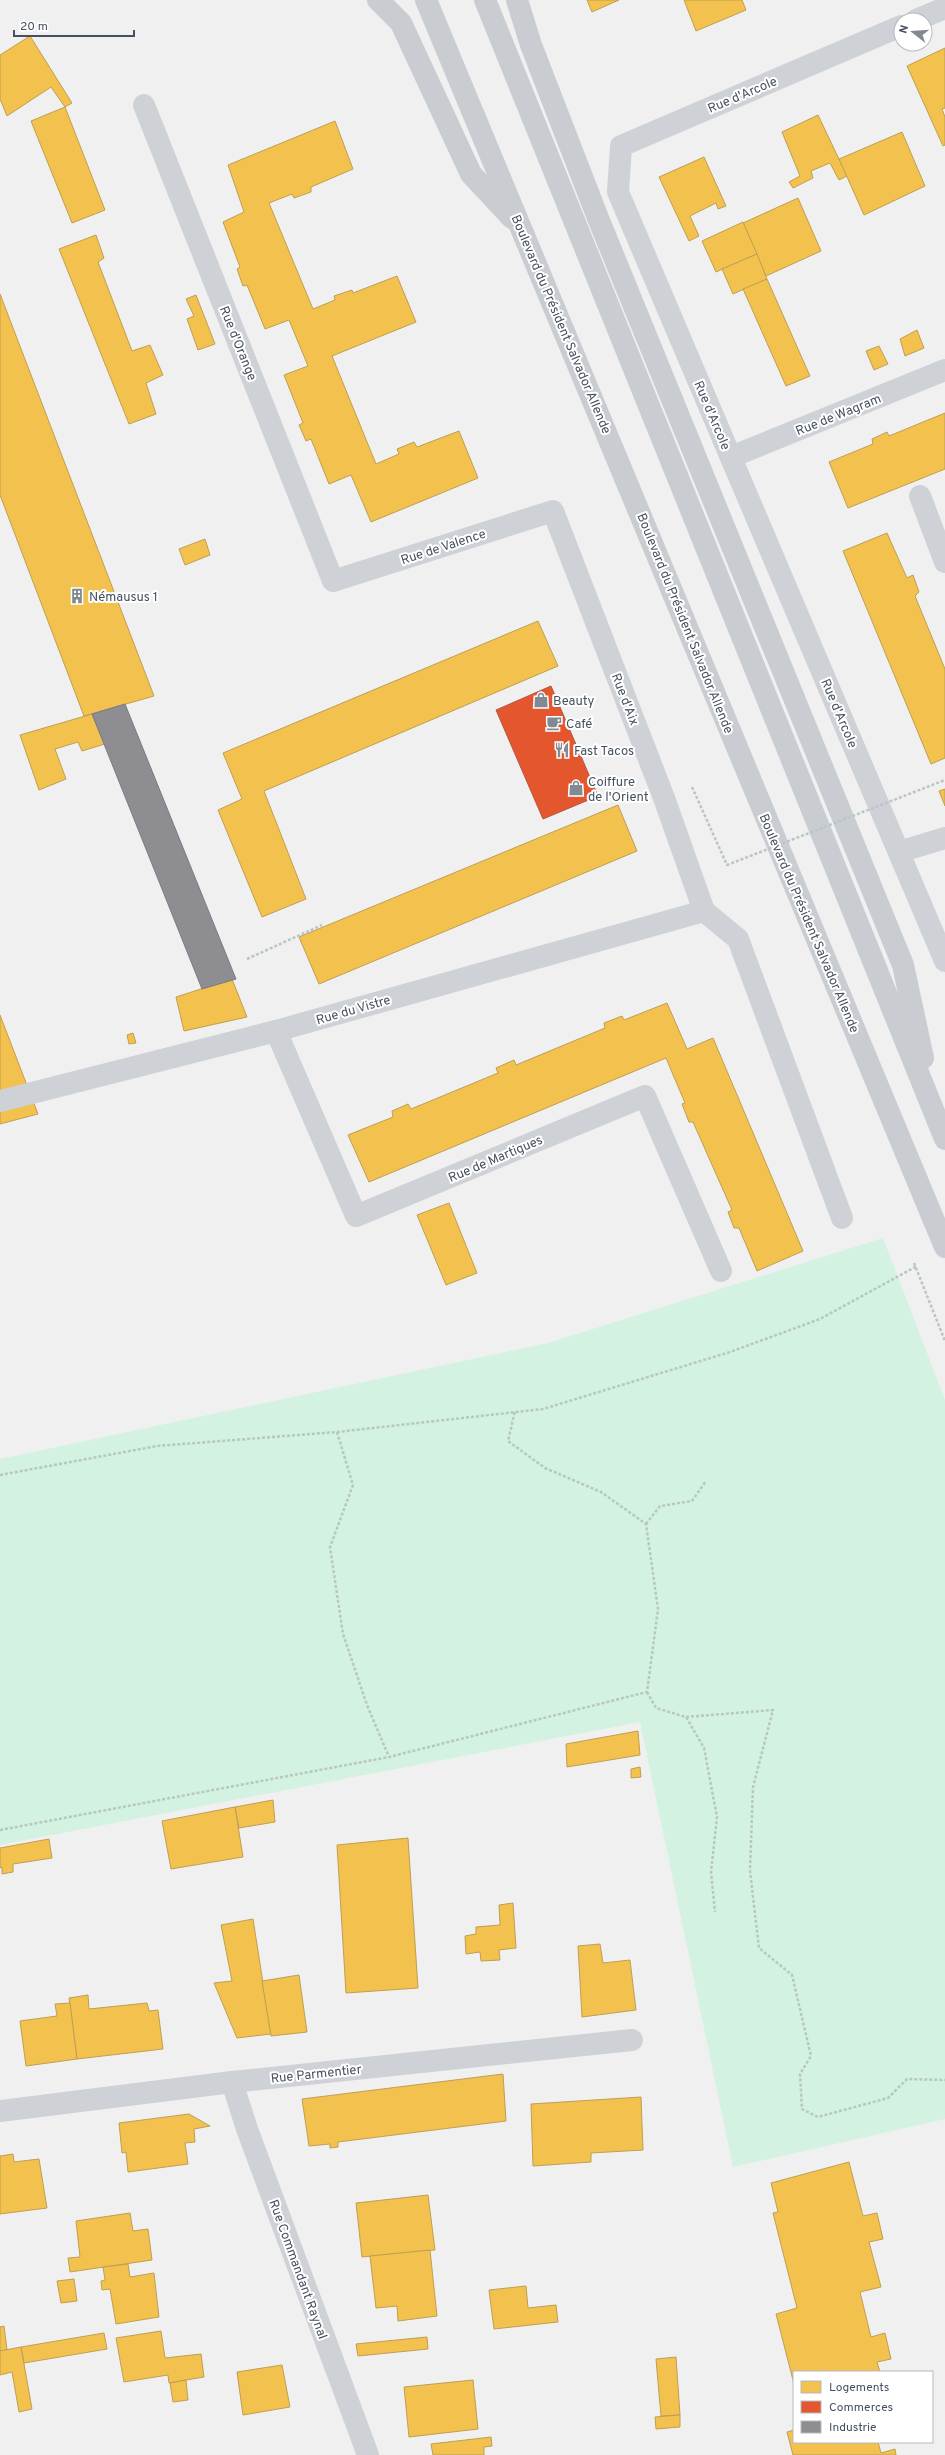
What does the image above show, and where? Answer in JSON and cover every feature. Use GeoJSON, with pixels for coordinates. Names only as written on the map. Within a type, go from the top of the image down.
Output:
{"type":"FeatureCollection","features":[{"type":"Feature","properties":{"kind":"main road"},"geometry":{"type":"LineString","coordinates":[[378,0],[401,23],[471,174],[523,230]]}},
{"type":"Feature","properties":{"kind":"main road","name":"Boulevard du Président Salvador Allende"},"geometry":{"type":"LineString","coordinates":[[426,0],[945,1247]]}},
{"type":"Feature","properties":{"kind":"main road"},"geometry":{"type":"LineString","coordinates":[[485,0],[945,1139]]}},
{"type":"Feature","properties":{"kind":"main road"},"geometry":{"type":"LineString","coordinates":[[517,0],[531,45],[598,218],[903,965],[935,1116]]}},
{"type":"Feature","properties":{"kind":"street"},"geometry":{"type":"LineString","coordinates":[[933,13],[945,8]]}},
{"type":"Feature","properties":{"kind":"street","name":"Rue d'Arcole"},"geometry":{"type":"LineString","coordinates":[[893,29],[621,146],[618,192],[900,852],[945,962]]}},
{"type":"Feature","properties":{"kind":"street","name":"Rue d'Orange"},"geometry":{"type":"LineString","coordinates":[[144,105],[333,581]]}},
{"type":"Feature","properties":{"kind":"street","name":"Rue de Wagram"},"geometry":{"type":"LineString","coordinates":[[731,457],[945,370]]}},
{"type":"Feature","properties":{"kind":"street"},"geometry":{"type":"LineString","coordinates":[[920,496],[945,562]]}},
{"type":"Feature","properties":{"kind":"street","name":"Rue de Valence"},"geometry":{"type":"LineString","coordinates":[[333,581],[553,511]]}},
{"type":"Feature","properties":{"kind":"street","name":"Rue d'Aix"},"geometry":{"type":"LineString","coordinates":[[553,511],[664,798],[704,912]]}},
{"type":"Feature","properties":{"kind":"street"},"geometry":{"type":"LineString","coordinates":[[900,852],[945,838]]}},
{"type":"Feature","properties":{"kind":"street"},"geometry":{"type":"LineString","coordinates":[[704,912],[738,939],[842,1218]]}},
{"type":"Feature","properties":{"kind":"street","name":"Rue du Vistre"},"geometry":{"type":"LineString","coordinates":[[0,1101],[276,1031],[704,912]]}},
{"type":"Feature","properties":{"kind":"street","name":"Rue de Martigues"},"geometry":{"type":"LineString","coordinates":[[276,1031],[356,1216],[645,1096],[721,1271]]}},
{"type":"Feature","properties":{"kind":"street","name":"Rue Parmentier"},"geometry":{"type":"LineString","coordinates":[[0,2111],[232,2082],[632,2040]]}},
{"type":"Feature","properties":{"kind":"street","name":"Rue Commandant Raynal"},"geometry":{"type":"LineString","coordinates":[[232,2082],[247,2129],[368,2455]]}},
{"type":"Feature","properties":{"kind":"path"},"geometry":{"type":"LineString","coordinates":[[692,787],[728,865],[945,780]]}},
{"type":"Feature","properties":{"kind":"path"},"geometry":{"type":"LineString","coordinates":[[748,854],[751,861]]}},
{"type":"Feature","properties":{"kind":"path"},"geometry":{"type":"LineString","coordinates":[[247,959],[322,925]]}},
{"type":"Feature","properties":{"kind":"path"},"geometry":{"type":"LineString","coordinates":[[913,1259],[945,1341]]}},
{"type":"Feature","properties":{"kind":"path"},"geometry":{"type":"LineString","coordinates":[[0,1474],[157,1446],[337,1432],[516,1410],[543,1409],[730,1352],[820,1319],[922,1264]]}},
{"type":"Feature","properties":{"kind":"path"},"geometry":{"type":"LineString","coordinates":[[516,1410],[508,1441],[545,1468],[601,1492],[646,1524]]}},
{"type":"Feature","properties":{"kind":"path"},"geometry":{"type":"LineString","coordinates":[[337,1432],[354,1484],[330,1547],[343,1634],[367,1705],[389,1757]]}},
{"type":"Feature","properties":{"kind":"path"},"geometry":{"type":"LineString","coordinates":[[706,1481],[692,1501],[660,1506],[646,1524],[658,1609],[647,1692],[656,1708],[686,1717],[773,1710],[753,1787],[750,1871],[759,1948],[792,1974],[811,2056],[800,2074],[802,2109],[818,2117],[888,2098],[908,2078],[945,2080]]}},
{"type":"Feature","properties":{"kind":"path"},"geometry":{"type":"LineString","coordinates":[[0,1830],[389,1757],[647,1692]]}},
{"type":"Feature","properties":{"kind":"path"},"geometry":{"type":"LineString","coordinates":[[686,1717],[704,1748],[717,1817],[711,1872],[715,1912]]}},
{"type":"Feature","properties":{"kind":"green space"},"geometry":{"type":"Polygon","coordinates":[[[883,1238],[945,1400],[945,2119],[733,2167],[640,1722],[0,1845],[0,1459],[548,1343],[883,1238]]]}},
{"type":"Feature","properties":{"kind":"building: Logements"},"geometry":{"type":"Polygon","coordinates":[[[587,0],[619,0],[592,12],[587,0]]]}},
{"type":"Feature","properties":{"kind":"building: Logements"},"geometry":{"type":"Polygon","coordinates":[[[684,0],[742,0],[746,10],[696,31],[684,0]]]}},
{"type":"Feature","properties":{"kind":"building: Logements"},"geometry":{"type":"Polygon","coordinates":[[[30,36],[72,103],[65,107],[51,87],[7,116],[0,99],[0,55],[30,36]]]}},
{"type":"Feature","properties":{"kind":"building: Logements"},"geometry":{"type":"Polygon","coordinates":[[[945,48],[945,108],[942,109],[945,117],[945,145],[943,146],[907,66],[945,48]]]}},
{"type":"Feature","properties":{"kind":"building: Logements"},"geometry":{"type":"Polygon","coordinates":[[[65,107],[105,210],[72,223],[31,121],[65,107]]]}},
{"type":"Feature","properties":{"kind":"building: Logements"},"geometry":{"type":"Polygon","coordinates":[[[818,115],[847,176],[839,180],[830,163],[811,171],[813,178],[793,188],[789,182],[800,176],[782,132],[818,115]]]}},
{"type":"Feature","properties":{"kind":"building: Logements"},"geometry":{"type":"Polygon","coordinates":[[[335,121],[353,169],[311,187],[311,192],[294,198],[292,194],[269,203],[313,309],[335,300],[334,296],[352,290],[353,293],[397,276],[416,322],[332,356],[376,464],[399,454],[397,449],[414,442],[417,447],[459,431],[478,478],[371,522],[351,475],[329,484],[311,439],[306,441],[299,425],[303,423],[284,375],[308,366],[289,320],[265,329],[247,285],[243,286],[237,269],[240,267],[223,222],[244,212],[228,165],[335,121]]]}},
{"type":"Feature","properties":{"kind":"building: Logements"},"geometry":{"type":"Polygon","coordinates":[[[902,132],[925,186],[864,215],[839,159],[902,132]]]}},
{"type":"Feature","properties":{"kind":"building: Logements"},"geometry":{"type":"Polygon","coordinates":[[[704,157],[726,206],[718,209],[716,203],[690,216],[699,236],[689,241],[659,177],[704,157]]]}},
{"type":"Feature","properties":{"kind":"building: Logements"},"geometry":{"type":"Polygon","coordinates":[[[798,198],[821,251],[766,276],[743,223],[798,198]]]}},
{"type":"Feature","properties":{"kind":"building: Logements"},"geometry":{"type":"Polygon","coordinates":[[[743,222],[757,254],[716,272],[702,241],[743,222]]]}},
{"type":"Feature","properties":{"kind":"building: Logements"},"geometry":{"type":"Polygon","coordinates":[[[96,235],[104,258],[98,262],[132,351],[150,345],[163,375],[146,383],[156,414],[129,424],[59,249],[96,235]]]}},
{"type":"Feature","properties":{"kind":"building: Logements"},"geometry":{"type":"Polygon","coordinates":[[[757,254],[767,279],[733,294],[722,269],[757,254]]]}},
{"type":"Feature","properties":{"kind":"building: Logements"},"geometry":{"type":"Polygon","coordinates":[[[767,279],[810,376],[786,386],[743,289],[767,279]]]}},
{"type":"Feature","properties":{"kind":"building: Logements","name":"Némausus 1"},"geometry":{"type":"Polygon","coordinates":[[[0,294],[154,696],[84,716],[0,495],[0,294]]]}},
{"type":"Feature","properties":{"kind":"building: Logements"},"geometry":{"type":"Polygon","coordinates":[[[196,295],[215,344],[198,350],[187,319],[194,316],[186,299],[196,295]]]}},
{"type":"Feature","properties":{"kind":"building: Logements"},"geometry":{"type":"Polygon","coordinates":[[[917,330],[924,348],[905,356],[900,339],[917,330]]]}},
{"type":"Feature","properties":{"kind":"building: Logements"},"geometry":{"type":"Polygon","coordinates":[[[879,346],[888,364],[874,370],[866,351],[879,346]]]}},
{"type":"Feature","properties":{"kind":"building: Logements"},"geometry":{"type":"Polygon","coordinates":[[[945,413],[945,469],[848,508],[829,462],[873,444],[872,439],[887,432],[889,436],[945,413]]]}},
{"type":"Feature","properties":{"kind":"building: Logements"},"geometry":{"type":"Polygon","coordinates":[[[887,533],[907,578],[913,575],[919,592],[915,596],[945,669],[945,758],[931,764],[843,551],[887,533]]]}},
{"type":"Feature","properties":{"kind":"building: Logements"},"geometry":{"type":"Polygon","coordinates":[[[205,539],[210,555],[185,565],[179,549],[205,539]]]}},
{"type":"Feature","properties":{"kind":"building: Logements"},"geometry":{"type":"Polygon","coordinates":[[[538,621],[558,666],[264,791],[306,899],[262,917],[218,810],[242,799],[223,753],[538,621]]]}},
{"type":"Feature","properties":{"kind":"building: Logements"},"geometry":{"type":"Polygon","coordinates":[[[92,714],[105,744],[82,751],[78,742],[55,749],[66,779],[39,790],[20,735],[92,714]]]}},
{"type":"Feature","properties":{"kind":"building: Logements"},"geometry":{"type":"Polygon","coordinates":[[[945,789],[945,806],[939,791],[945,789]]]}},
{"type":"Feature","properties":{"kind":"building: Logements"},"geometry":{"type":"Polygon","coordinates":[[[618,805],[637,851],[319,984],[299,937],[618,805]]]}},
{"type":"Feature","properties":{"kind":"building: Logements"},"geometry":{"type":"Polygon","coordinates":[[[232,979],[247,1017],[184,1031],[176,997],[232,979]]]}},
{"type":"Feature","properties":{"kind":"building: Logements"},"geometry":{"type":"Polygon","coordinates":[[[667,1003],[687,1049],[713,1038],[803,1251],[757,1271],[739,1228],[734,1228],[728,1212],[732,1210],[693,1122],[689,1122],[682,1104],[685,1103],[666,1058],[369,1182],[348,1135],[393,1117],[392,1111],[408,1104],[411,1109],[498,1073],[496,1068],[514,1060],[516,1065],[605,1028],[604,1023],[622,1016],[624,1020],[667,1003]]]}},
{"type":"Feature","properties":{"kind":"building: Logements"},"geometry":{"type":"Polygon","coordinates":[[[0,1015],[38,1114],[0,1124],[0,1015]]]}},
{"type":"Feature","properties":{"kind":"building: Logements"},"geometry":{"type":"Polygon","coordinates":[[[133,1033],[136,1043],[129,1044],[127,1035],[133,1033]]]}},
{"type":"Feature","properties":{"kind":"building: Logements"},"geometry":{"type":"Polygon","coordinates":[[[449,1203],[477,1273],[446,1285],[417,1215],[449,1203]]]}},
{"type":"Feature","properties":{"kind":"building: Logements"},"geometry":{"type":"Polygon","coordinates":[[[638,1731],[640,1755],[567,1767],[566,1744],[638,1731]]]}},
{"type":"Feature","properties":{"kind":"building: Logements"},"geometry":{"type":"Polygon","coordinates":[[[640,1767],[641,1777],[631,1778],[631,1769],[640,1767]]]}},
{"type":"Feature","properties":{"kind":"building: Logements"},"geometry":{"type":"Polygon","coordinates":[[[273,1800],[275,1822],[239,1828],[235,1807],[273,1800]]]}},
{"type":"Feature","properties":{"kind":"building: Logements"},"geometry":{"type":"Polygon","coordinates":[[[235,1807],[243,1857],[171,1869],[162,1821],[235,1807]]]}},
{"type":"Feature","properties":{"kind":"building: Logements"},"geometry":{"type":"Polygon","coordinates":[[[408,1838],[418,1988],[346,1993],[337,1845],[408,1838]]]}},
{"type":"Feature","properties":{"kind":"building: Logements"},"geometry":{"type":"Polygon","coordinates":[[[49,1839],[52,1858],[13,1864],[13,1872],[2,1874],[2,1867],[0,1868],[0,1848],[49,1839]]]}},
{"type":"Feature","properties":{"kind":"building: Logements"},"geometry":{"type":"Polygon","coordinates":[[[513,1903],[516,1948],[499,1950],[500,1960],[481,1961],[480,1952],[466,1954],[465,1936],[476,1934],[476,1927],[500,1925],[499,1905],[513,1903]]]}},
{"type":"Feature","properties":{"kind":"building: Logements"},"geometry":{"type":"Polygon","coordinates":[[[253,1919],[271,2034],[237,2038],[214,1983],[232,1981],[221,1925],[253,1919]]]}},
{"type":"Feature","properties":{"kind":"building: Logements"},"geometry":{"type":"Polygon","coordinates":[[[600,1944],[603,1963],[630,1960],[636,2010],[582,2017],[578,1946],[600,1944]]]}},
{"type":"Feature","properties":{"kind":"building: Logements"},"geometry":{"type":"Polygon","coordinates":[[[299,1975],[307,2032],[271,2036],[262,1981],[299,1975]]]}},
{"type":"Feature","properties":{"kind":"building: Logements"},"geometry":{"type":"Polygon","coordinates":[[[88,1995],[89,2009],[147,2003],[149,2011],[158,2010],[163,2049],[77,2059],[69,1998],[88,1995]]]}},
{"type":"Feature","properties":{"kind":"building: Logements"},"geometry":{"type":"Polygon","coordinates":[[[70,2003],[77,2059],[26,2066],[20,2021],[57,2016],[55,2004],[70,2003]]]}},
{"type":"Feature","properties":{"kind":"building: Logements"},"geometry":{"type":"Polygon","coordinates":[[[503,2074],[506,2121],[338,2142],[338,2147],[330,2148],[330,2144],[309,2146],[302,2099],[503,2074]]]}},
{"type":"Feature","properties":{"kind":"building: Logements"},"geometry":{"type":"Polygon","coordinates":[[[641,2097],[643,2150],[591,2153],[591,2162],[533,2166],[531,2104],[641,2097]]]}},
{"type":"Feature","properties":{"kind":"building: Logements"},"geometry":{"type":"Polygon","coordinates":[[[189,2114],[210,2126],[194,2129],[195,2142],[185,2143],[188,2164],[128,2172],[126,2152],[122,2153],[119,2123],[189,2114]]]}},
{"type":"Feature","properties":{"kind":"building: Logements"},"geometry":{"type":"Polygon","coordinates":[[[13,2154],[14,2162],[39,2159],[47,2208],[0,2214],[0,2156],[13,2154]]]}},
{"type":"Feature","properties":{"kind":"building: Logements"},"geometry":{"type":"Polygon","coordinates":[[[849,2162],[863,2216],[877,2213],[883,2239],[869,2242],[881,2287],[860,2292],[871,2337],[885,2333],[891,2359],[877,2362],[880,2371],[793,2371],[793,2380],[776,2314],[797,2308],[773,2213],[778,2212],[771,2183],[849,2162]]]}},
{"type":"Feature","properties":{"kind":"building: Logements"},"geometry":{"type":"Polygon","coordinates":[[[428,2195],[435,2250],[362,2257],[356,2203],[428,2195]]]}},
{"type":"Feature","properties":{"kind":"building: Logements"},"geometry":{"type":"Polygon","coordinates":[[[130,2213],[133,2231],[148,2229],[152,2260],[70,2272],[68,2258],[80,2257],[76,2221],[130,2213]]]}},
{"type":"Feature","properties":{"kind":"building: Logements"},"geometry":{"type":"Polygon","coordinates":[[[430,2250],[437,2316],[398,2321],[397,2306],[376,2308],[370,2256],[430,2250]]]}},
{"type":"Feature","properties":{"kind":"building: Logements"},"geometry":{"type":"Polygon","coordinates":[[[128,2264],[130,2277],[154,2273],[159,2317],[116,2324],[110,2289],[102,2290],[101,2281],[105,2280],[103,2267],[128,2264]]]}},
{"type":"Feature","properties":{"kind":"building: Logements"},"geometry":{"type":"Polygon","coordinates":[[[74,2279],[77,2301],[61,2303],[57,2281],[74,2279]]]}},
{"type":"Feature","properties":{"kind":"building: Logements"},"geometry":{"type":"Polygon","coordinates":[[[526,2286],[528,2308],[556,2305],[558,2322],[494,2329],[489,2290],[526,2286]]]}},
{"type":"Feature","properties":{"kind":"building: Logements"},"geometry":{"type":"Polygon","coordinates":[[[4,2326],[7,2350],[0,2351],[0,2327],[4,2326]]]}},
{"type":"Feature","properties":{"kind":"building: Logements"},"geometry":{"type":"Polygon","coordinates":[[[161,2331],[165,2358],[201,2354],[204,2377],[169,2383],[168,2375],[124,2382],[116,2338],[161,2331]]]}},
{"type":"Feature","properties":{"kind":"building: Logements"},"geometry":{"type":"Polygon","coordinates":[[[104,2333],[107,2349],[24,2363],[21,2347],[104,2333]]]}},
{"type":"Feature","properties":{"kind":"building: Logements"},"geometry":{"type":"Polygon","coordinates":[[[427,2337],[428,2349],[358,2356],[356,2344],[427,2337]]]}},
{"type":"Feature","properties":{"kind":"building: Logements"},"geometry":{"type":"Polygon","coordinates":[[[21,2347],[32,2409],[19,2412],[12,2372],[0,2375],[0,2351],[21,2347]]]}},
{"type":"Feature","properties":{"kind":"building: Logements"},"geometry":{"type":"Polygon","coordinates":[[[676,2357],[680,2415],[661,2416],[656,2359],[676,2357]]]}},
{"type":"Feature","properties":{"kind":"building: Logements"},"geometry":{"type":"Polygon","coordinates":[[[282,2365],[290,2407],[243,2415],[237,2372],[282,2365]]]}},
{"type":"Feature","properties":{"kind":"building: Logements"},"geometry":{"type":"Polygon","coordinates":[[[186,2380],[188,2400],[173,2402],[170,2383],[186,2380]]]}},
{"type":"Feature","properties":{"kind":"building: Logements"},"geometry":{"type":"Polygon","coordinates":[[[473,2380],[478,2429],[409,2437],[404,2387],[473,2380]]]}},
{"type":"Feature","properties":{"kind":"building: Logements"},"geometry":{"type":"Polygon","coordinates":[[[680,2415],[680,2427],[656,2429],[655,2417],[680,2415]]]}},
{"type":"Feature","properties":{"kind":"building: Logements"},"geometry":{"type":"Polygon","coordinates":[[[793,2430],[793,2443],[878,2443],[881,2453],[895,2449],[896,2455],[793,2455],[787,2432],[793,2430]]]}},
{"type":"Feature","properties":{"kind":"building: Logements"},"geometry":{"type":"Polygon","coordinates":[[[491,2437],[492,2446],[484,2447],[484,2455],[433,2455],[431,2444],[491,2437]]]}},
{"type":"Feature","properties":{"kind":"building: Commerces"},"geometry":{"type":"Polygon","coordinates":[[[551,686],[598,796],[543,819],[496,710],[551,686]]]}},
{"type":"Feature","properties":{"kind":"building: Industrie"},"geometry":{"type":"Polygon","coordinates":[[[125,704],[236,979],[202,989],[92,714],[125,704]]]}},
{"type":"Feature","properties":{"kind":"place","name":"Némausus 1"},"geometry":{"type":"Point","coordinates":[77,596]}},
{"type":"Feature","properties":{"kind":"place","name":"Beauty"},"geometry":{"type":"Point","coordinates":[541,700]}},
{"type":"Feature","properties":{"kind":"place","name":"Café"},"geometry":{"type":"Point","coordinates":[554,723]}},
{"type":"Feature","properties":{"kind":"place","name":"Fast Tacos"},"geometry":{"type":"Point","coordinates":[562,750]}},
{"type":"Feature","properties":{"kind":"place","name":"Coiffure de l'Orient"},"geometry":{"type":"Point","coordinates":[576,788]}}]}
